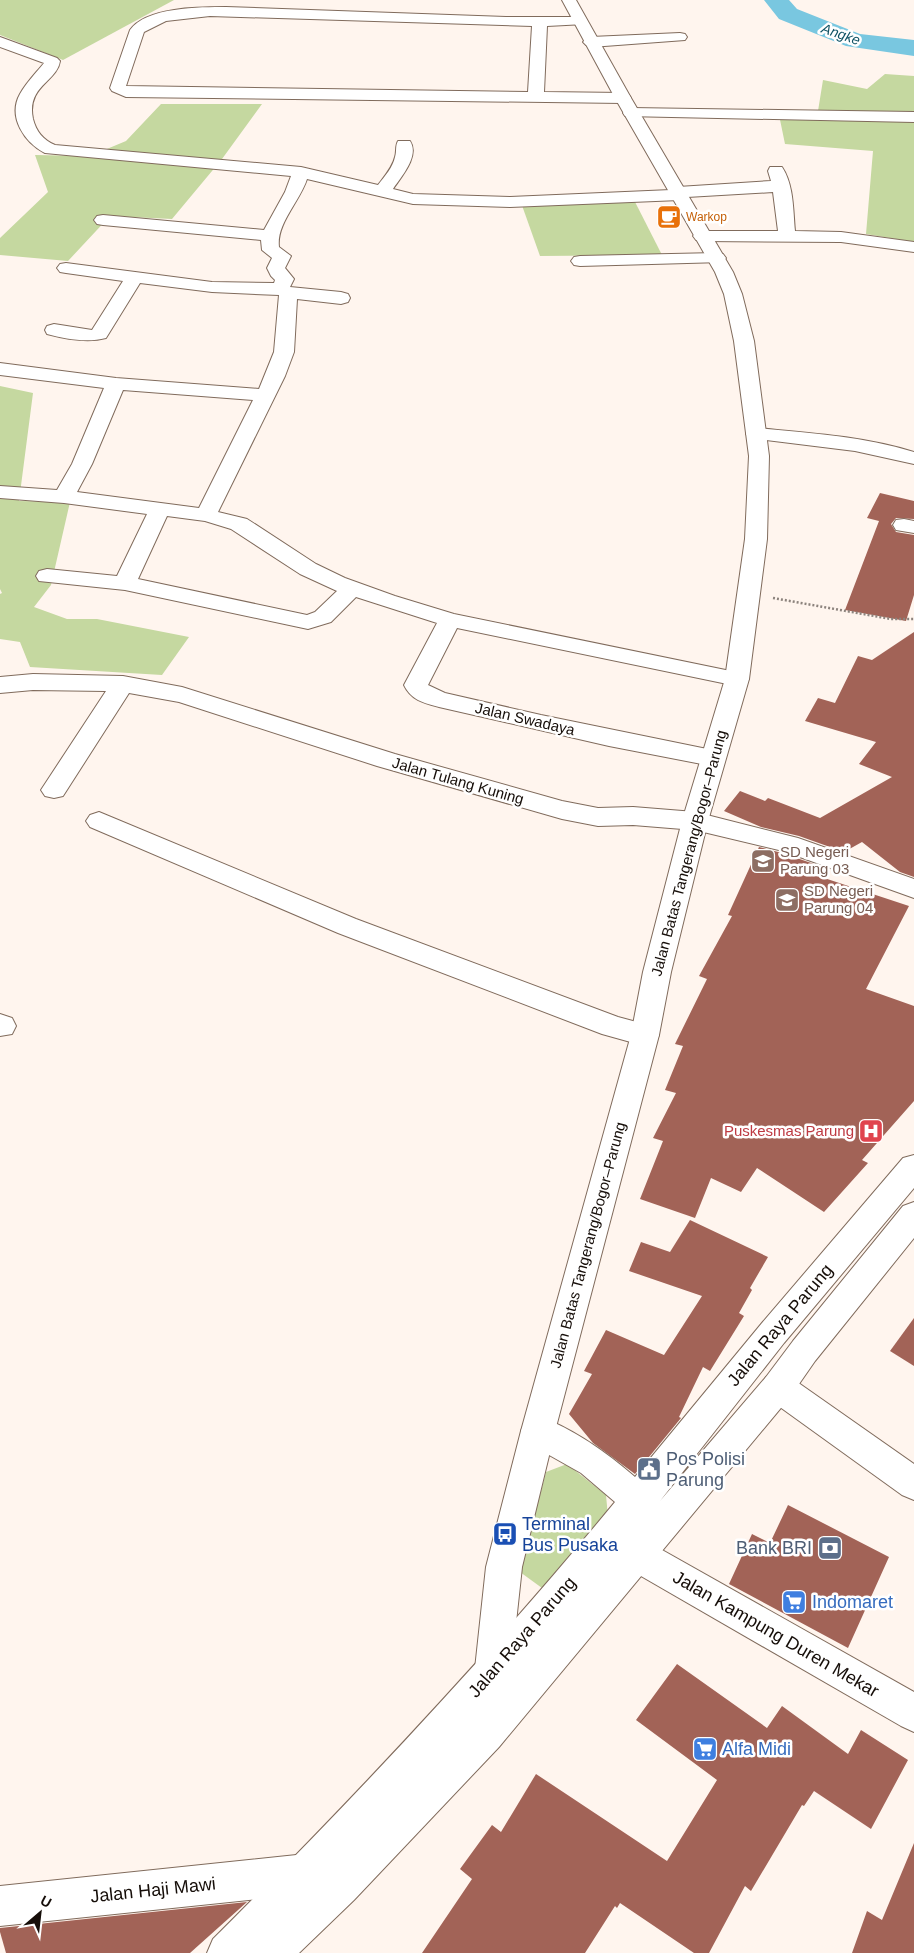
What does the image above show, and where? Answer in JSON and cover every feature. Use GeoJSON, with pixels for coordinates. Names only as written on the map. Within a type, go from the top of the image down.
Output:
{"type":"FeatureCollection","features":[{"type":"Feature","properties":{"kind":"main road","name":"Jalan Batas Tangerang/Bogor–Parung"},"geometry":{"type":"LineString","coordinates":[[486,1734],[504,1567],[538,1431],[645,1035],[657,972],[695,821],[736,679],[744,638],[748,592],[756,539],[758,502],[759,456],[744,341],[733,294],[717,258],[702,236],[627,106],[570,0]]}},
{"type":"Feature","properties":{"kind":"main road"},"geometry":{"type":"LineString","coordinates":[[580,21],[540,22],[341,7],[240,6],[175,15],[160,18],[137,30],[118,88],[124,91],[136,92],[536,98],[686,112],[914,117]]}},
{"type":"Feature","properties":{"kind":"main road"},"geometry":{"type":"LineString","coordinates":[[536,98],[540,22]]}},
{"type":"Feature","properties":{"kind":"main road"},"geometry":{"type":"LineString","coordinates":[[592,42],[680,37]]}},
{"type":"Feature","properties":{"kind":"main road"},"geometry":{"type":"LineString","coordinates":[[0,42],[52,60],[52,64],[26,98],[26,123],[33,136],[43,146],[51,150],[301,172],[412,199],[510,202],[679,194],[779,179],[787,236]]}},
{"type":"Feature","properties":{"kind":"main road"},"geometry":{"type":"LineString","coordinates":[[382,192],[402,161],[406,151],[404,144]]}},
{"type":"Feature","properties":{"kind":"main road"},"geometry":{"type":"LineString","coordinates":[[206,515],[266,394],[284,352],[284,278],[277,272],[276,268],[282,256],[270,248],[277,221],[292,196],[301,172]]}},
{"type":"Feature","properties":{"kind":"main road"},"geometry":{"type":"LineString","coordinates":[[103,220],[272,236]]}},
{"type":"Feature","properties":{"kind":"main road"},"geometry":{"type":"LineString","coordinates":[[702,236],[859,238],[914,247]]}},
{"type":"Feature","properties":{"kind":"main road"},"geometry":{"type":"LineString","coordinates":[[580,261],[717,258]]}},
{"type":"Feature","properties":{"kind":"main road"},"geometry":{"type":"LineString","coordinates":[[66,268],[212,287],[284,291],[341,298]]}},
{"type":"Feature","properties":{"kind":"main road"},"geometry":{"type":"LineString","coordinates":[[54,330],[92,336],[99,334],[135,277]]}},
{"type":"Feature","properties":{"kind":"main road"},"geometry":{"type":"LineString","coordinates":[[0,369],[116,384],[266,394]]}},
{"type":"Feature","properties":{"kind":"main road"},"geometry":{"type":"LineString","coordinates":[[64,497],[82,464],[116,384]]}},
{"type":"Feature","properties":{"kind":"main road"},"geometry":{"type":"LineString","coordinates":[[756,434],[861,445],[914,458]]}},
{"type":"Feature","properties":{"kind":"main road"},"geometry":{"type":"LineString","coordinates":[[0,492],[64,497],[206,515],[239,524],[308,569],[387,602],[450,620],[736,679]]}},
{"type":"Feature","properties":{"kind":"main road"},"geometry":{"type":"LineString","coordinates":[[125,583],[160,509]]}},
{"type":"Feature","properties":{"kind":"main road"},"geometry":{"type":"LineString","coordinates":[[47,576],[125,583],[308,622],[323,616],[352,589]]}},
{"type":"Feature","properties":{"kind":"main road","name":"Jalan Swadaya"},"geometry":{"type":"LineString","coordinates":[[450,620],[416,685],[417,689],[422,693],[439,699],[637,745],[712,758]]}},
{"type":"Feature","properties":{"kind":"main road","name":"Jalan Tulang Kuning"},"geometry":{"type":"LineString","coordinates":[[0,685],[33,682],[123,684],[182,695],[386,760],[562,810],[598,817],[633,816],[695,821],[789,844],[914,890]]}},
{"type":"Feature","properties":{"kind":"main road"},"geometry":{"type":"LineString","coordinates":[[54,790],[123,684]]}},
{"type":"Feature","properties":{"kind":"main road"},"geometry":{"type":"LineString","coordinates":[[99,821],[347,926],[612,1026],[645,1035]]}},
{"type":"Feature","properties":{"kind":"main road","name":"Jalan Raya Parung"},"geometry":{"type":"LineString","coordinates":[[227,1953],[306,1874],[493,1674],[608,1537],[773,1333],[914,1167]]}},
{"type":"Feature","properties":{"kind":"main road"},"geometry":{"type":"LineString","coordinates":[[270,1953],[340,1886],[486,1734],[638,1556],[778,1387],[804,1351],[914,1215]]}},
{"type":"Feature","properties":{"kind":"main road"},"geometry":{"type":"LineString","coordinates":[[778,1387],[914,1484]]}},
{"type":"Feature","properties":{"kind":"main road"},"geometry":{"type":"LineString","coordinates":[[538,1431],[593,1462],[663,1525]]}},
{"type":"Feature","properties":{"kind":"main road","name":"Jalan Kampung Duren Mekar"},"geometry":{"type":"LineString","coordinates":[[608,1537],[638,1556],[914,1713]]}},
{"type":"Feature","properties":{"kind":"main road","name":"Jalan Haji Mawi"},"geometry":{"type":"LineString","coordinates":[[0,1906],[306,1874]]}},
{"type":"Feature","properties":{"kind":"path"},"geometry":{"type":"LineString","coordinates":[[748,592],[787,602],[881,617],[914,619]]}},
{"type":"Feature","properties":{"kind":"green space"},"geometry":{"type":"Polygon","coordinates":[[[0,0],[174,0],[63,60],[0,35],[0,0]]]}},
{"type":"Feature","properties":{"kind":"green space"},"geometry":{"type":"Polygon","coordinates":[[[885,74],[914,76],[914,242],[866,234],[873,151],[785,144],[778,110],[818,111],[823,80],[867,89],[885,74]]]}},
{"type":"Feature","properties":{"kind":"green space"},"geometry":{"type":"Polygon","coordinates":[[[161,104],[262,104],[222,159],[172,219],[110,216],[68,261],[0,255],[0,238],[48,192],[35,155],[90,156],[126,141],[161,104]]]}},
{"type":"Feature","properties":{"kind":"green space"},"geometry":{"type":"Polygon","coordinates":[[[632,196],[662,255],[540,256],[519,197],[632,196]]]}},
{"type":"Feature","properties":{"kind":"green space"},"geometry":{"type":"Polygon","coordinates":[[[0,386],[33,393],[19,501],[70,502],[51,585],[34,607],[67,619],[97,619],[189,637],[162,675],[30,667],[20,642],[0,639],[0,594],[2,593],[0,589],[0,386]]]}},
{"type":"Feature","properties":{"kind":"green space"},"geometry":{"type":"Polygon","coordinates":[[[567,1464],[606,1495],[608,1517],[542,1588],[520,1572],[546,1472],[567,1464]]]}},
{"type":"Feature","properties":{"kind":"building"},"geometry":{"type":"Polygon","coordinates":[[[880,493],[914,501],[914,519],[896,518],[891,524],[896,532],[914,535],[914,595],[906,621],[845,610],[879,521],[867,518],[880,493]]]}},
{"type":"Feature","properties":{"kind":"building"},"geometry":{"type":"Polygon","coordinates":[[[914,632],[914,877],[900,872],[862,842],[844,852],[799,836],[761,827],[724,811],[740,791],[765,801],[768,798],[820,818],[892,777],[859,764],[876,742],[805,721],[818,698],[835,703],[858,656],[872,660],[914,632]]]}},
{"type":"Feature","properties":{"kind":"building"},"geometry":{"type":"Polygon","coordinates":[[[759,847],[820,866],[809,873],[909,906],[866,989],[914,1006],[914,1101],[862,1160],[868,1163],[824,1212],[757,1168],[741,1192],[711,1178],[695,1218],[640,1199],[663,1141],[653,1138],[676,1093],[665,1090],[683,1046],[675,1044],[707,979],[699,976],[732,916],[728,915],[759,847]]]}},
{"type":"Feature","properties":{"kind":"building"},"geometry":{"type":"Polygon","coordinates":[[[690,1220],[768,1257],[750,1288],[752,1290],[739,1313],[744,1316],[710,1371],[703,1367],[679,1417],[681,1418],[635,1474],[593,1443],[569,1414],[592,1374],[584,1371],[606,1330],[664,1355],[702,1296],[629,1271],[641,1242],[670,1252],[690,1220]]]}},
{"type":"Feature","properties":{"kind":"building"},"geometry":{"type":"Polygon","coordinates":[[[914,1318],[914,1366],[890,1351],[914,1318]]]}},
{"type":"Feature","properties":{"kind":"building"},"geometry":{"type":"Polygon","coordinates":[[[788,1505],[889,1557],[848,1648],[729,1584],[752,1534],[770,1543],[788,1505]]]}},
{"type":"Feature","properties":{"kind":"building"},"geometry":{"type":"Polygon","coordinates":[[[677,1664],[767,1728],[782,1706],[848,1754],[861,1730],[908,1760],[871,1829],[814,1791],[804,1806],[802,1805],[751,1891],[745,1886],[709,1953],[694,1953],[620,1903],[617,1908],[615,1906],[585,1953],[422,1953],[472,1879],[460,1869],[492,1825],[501,1832],[536,1774],[667,1861],[717,1780],[636,1720],[677,1664]]]}},
{"type":"Feature","properties":{"kind":"building"},"geometry":{"type":"Polygon","coordinates":[[[914,1843],[914,1953],[852,1953],[867,1911],[882,1920],[914,1843]]]}},
{"type":"Feature","properties":{"kind":"building"},"geometry":{"type":"Polygon","coordinates":[[[247,1902],[190,1953],[6,1953],[0,1932],[0,1928],[247,1902]]]}},
{"type":"Feature","properties":{"kind":"waterway","name":"Angke"},"geometry":{"type":"LineString","coordinates":[[776,0],[788,14],[855,41],[914,48]]}},
{"type":"Feature","properties":{"kind":"place","name":"Warkop"},"geometry":{"type":"Point","coordinates":[669,217]}},
{"type":"Feature","properties":{"kind":"place","name":"SD Negeri Parung 03"},"geometry":{"type":"Point","coordinates":[763,861]}},
{"type":"Feature","properties":{"kind":"place","name":"SD Negeri Parung 04"},"geometry":{"type":"Point","coordinates":[787,900]}},
{"type":"Feature","properties":{"kind":"place","name":"Puskesmas Parung"},"geometry":{"type":"Point","coordinates":[871,1131]}},
{"type":"Feature","properties":{"kind":"place","name":"Pos Polisi Parung"},"geometry":{"type":"Point","coordinates":[649,1469]}},
{"type":"Feature","properties":{"kind":"place","name":"Terminal Bus Pusaka"},"geometry":{"type":"Point","coordinates":[505,1534]}},
{"type":"Feature","properties":{"kind":"place","name":"Bank BRI"},"geometry":{"type":"Point","coordinates":[830,1548]}},
{"type":"Feature","properties":{"kind":"place","name":"Indomaret"},"geometry":{"type":"Point","coordinates":[794,1602]}},
{"type":"Feature","properties":{"kind":"place","name":"Alfa Midi"},"geometry":{"type":"Point","coordinates":[705,1749]}}]}
